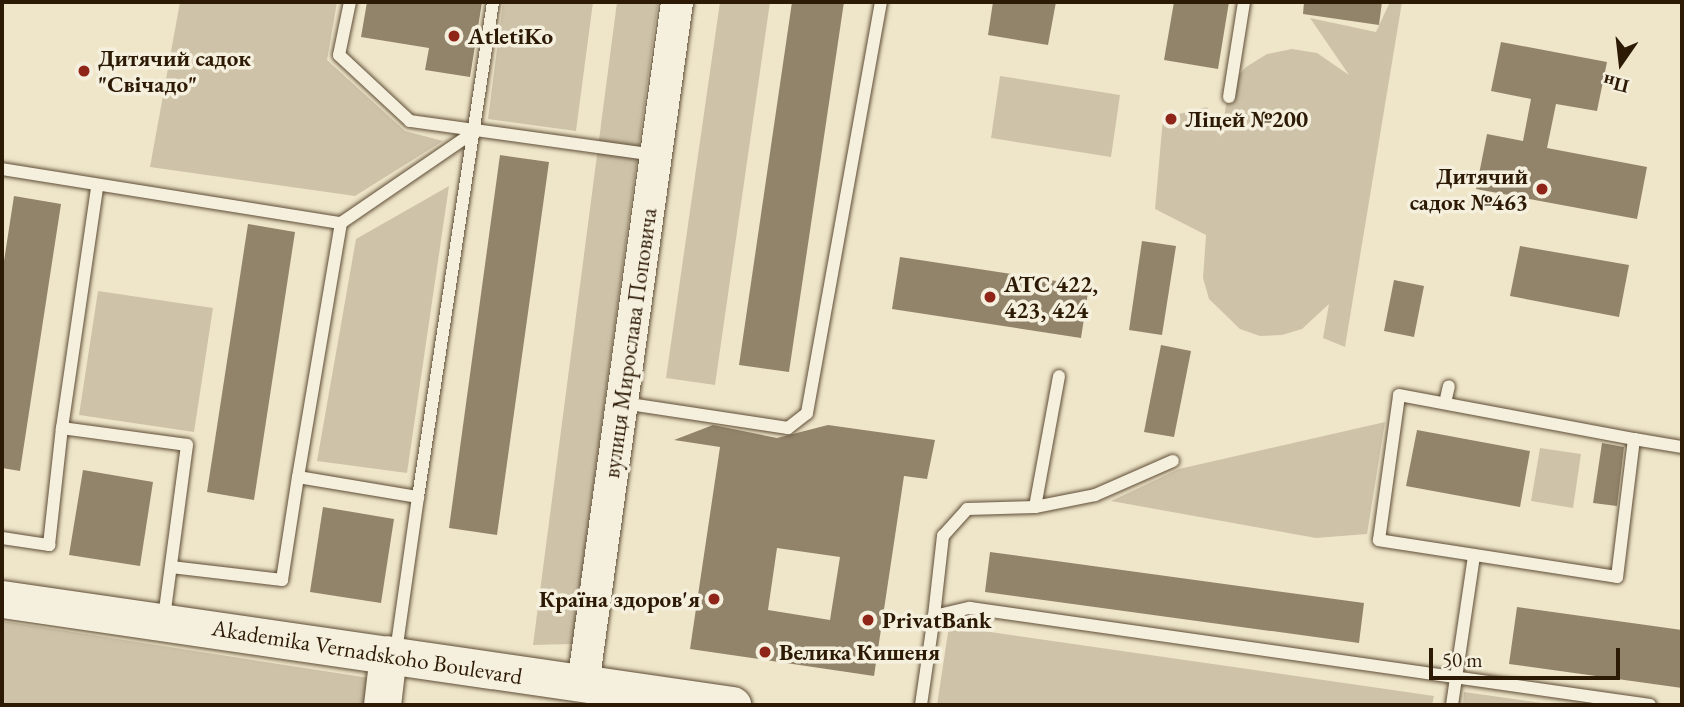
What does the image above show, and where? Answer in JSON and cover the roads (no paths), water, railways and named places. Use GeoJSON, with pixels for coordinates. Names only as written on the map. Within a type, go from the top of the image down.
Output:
{"type":"FeatureCollection","features":[{"type":"Feature","properties":{"kind":"main road","name":"Akademika Vernadskoho Boulevard"},"geometry":{"type":"LineString","coordinates":[[2,599],[732,705]]}},
{"type":"Feature","properties":{"kind":"main road"},"geometry":{"type":"LineString","coordinates":[[382,705],[392,655]]}},
{"type":"Feature","properties":{"kind":"street","name":"вулиця Мирослава Поповича"},"geometry":{"type":"LineString","coordinates":[[583,685],[677,2]]}},
{"type":"Feature","properties":{"kind":"lane"},"geometry":{"type":"LineString","coordinates":[[350,2],[339,55],[410,121],[474,132],[656,155]]}},
{"type":"Feature","properties":{"kind":"lane"},"geometry":{"type":"LineString","coordinates":[[392,655],[493,2]]}},
{"type":"Feature","properties":{"kind":"lane"},"geometry":{"type":"LineString","coordinates":[[622,403],[788,428],[807,413],[881,2]]}},
{"type":"Feature","properties":{"kind":"lane"},"geometry":{"type":"LineString","coordinates":[[1229,97],[1244,2]]}},
{"type":"Feature","properties":{"kind":"lane"},"geometry":{"type":"LineString","coordinates":[[2,169],[97,187],[341,223],[474,132]]}},
{"type":"Feature","properties":{"kind":"lane"},"geometry":{"type":"LineString","coordinates":[[2,538],[49,545],[62,428],[97,187]]}},
{"type":"Feature","properties":{"kind":"lane"},"geometry":{"type":"LineString","coordinates":[[171,567],[282,580],[341,223]]}},
{"type":"Feature","properties":{"kind":"lane"},"geometry":{"type":"LineString","coordinates":[[1035,507],[1059,376]]}},
{"type":"Feature","properties":{"kind":"lane"},"geometry":{"type":"LineString","coordinates":[[1445,403],[1449,386]]}},
{"type":"Feature","properties":{"kind":"lane"},"geometry":{"type":"LineString","coordinates":[[1634,439],[1617,577],[1379,540],[1399,395],[1682,447]]}},
{"type":"Feature","properties":{"kind":"lane"},"geometry":{"type":"LineString","coordinates":[[62,428],[187,445],[164,622]]}},
{"type":"Feature","properties":{"kind":"lane"},"geometry":{"type":"LineString","coordinates":[[921,705],[943,536],[967,509],[1035,507],[1096,495],[1173,461]]}},
{"type":"Feature","properties":{"kind":"lane"},"geometry":{"type":"LineString","coordinates":[[298,477],[418,497]]}},
{"type":"Feature","properties":{"kind":"lane"},"geometry":{"type":"LineString","coordinates":[[1452,705],[1474,556]]}},
{"type":"Feature","properties":{"kind":"lane"},"geometry":{"type":"LineString","coordinates":[[934,615],[970,608],[1650,705]]}},
{"type":"Feature","properties":{"kind":"place","name":"AtletiKo"},"geometry":{"type":"Point","coordinates":[454,36]}},
{"type":"Feature","properties":{"kind":"place","name":"Дитячий садок \"Свічадо\""},"geometry":{"type":"Point","coordinates":[84,71]}},
{"type":"Feature","properties":{"kind":"place","name":"Ліцей №200"},"geometry":{"type":"Point","coordinates":[1171,119]}},
{"type":"Feature","properties":{"kind":"place","name":"Дитячий садок №463"},"geometry":{"type":"Point","coordinates":[1542,189]}},
{"type":"Feature","properties":{"kind":"place","name":"АТС 422, 423, 424"},"geometry":{"type":"Point","coordinates":[990,297]}},
{"type":"Feature","properties":{"kind":"place","name":"Країна здоров'я"},"geometry":{"type":"Point","coordinates":[714,599]}},
{"type":"Feature","properties":{"kind":"place","name":"PrivatBank"},"geometry":{"type":"Point","coordinates":[868,620]}},
{"type":"Feature","properties":{"kind":"place","name":"Велика Кишеня"},"geometry":{"type":"Point","coordinates":[765,652]}}]}
